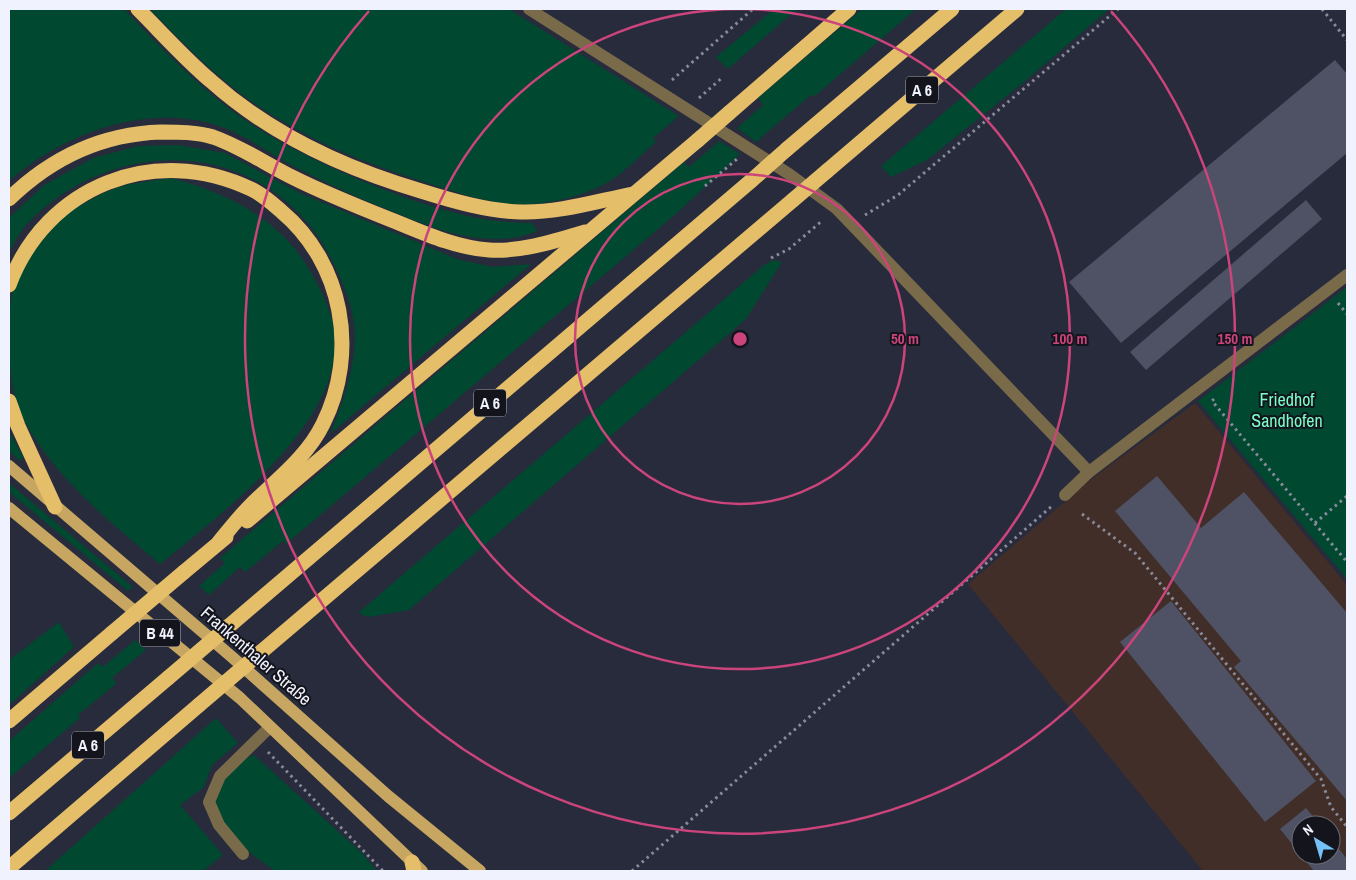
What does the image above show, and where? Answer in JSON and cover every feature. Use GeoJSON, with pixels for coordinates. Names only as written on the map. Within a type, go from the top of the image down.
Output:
{"type":"FeatureCollection","features":[{"type":"Feature","properties":{"kind":"highway"},"geometry":{"type":"LineString","coordinates":[[138,9],[211,82],[256,116],[300,142],[349,166],[398,184],[480,207],[522,212],[554,210],[635,194]]}},
{"type":"Feature","properties":{"kind":"highway"},"geometry":{"type":"LineString","coordinates":[[9,721],[219,542],[262,509],[635,194],[849,9]]}},
{"type":"Feature","properties":{"kind":"highway","name":"A 6"},"geometry":{"type":"LineString","coordinates":[[9,813],[952,9]]}},
{"type":"Feature","properties":{"kind":"highway","name":"A 6"},"geometry":{"type":"LineString","coordinates":[[9,868],[1017,9]]}},
{"type":"Feature","properties":{"kind":"highway"},"geometry":{"type":"LineString","coordinates":[[9,199],[48,166],[92,144],[129,134],[176,132],[212,137],[232,144],[294,178],[342,200],[461,246],[488,250],[513,250],[592,230]]}},
{"type":"Feature","properties":{"kind":"highway"},"geometry":{"type":"LineString","coordinates":[[9,285],[25,250],[57,211],[92,189],[131,175],[155,170],[205,174],[229,181],[258,193],[288,216],[302,231],[324,264],[332,282],[339,307],[343,348],[337,389],[323,425],[302,456],[249,507],[219,542]]}},
{"type":"Feature","properties":{"kind":"highway"},"geometry":{"type":"LineString","coordinates":[[9,401],[18,426],[55,507]]}},
{"type":"Feature","properties":{"kind":"main road","name":"Frankenthaler Straße"},"geometry":{"type":"LineString","coordinates":[[9,466],[232,658],[388,796],[480,871]]}},
{"type":"Feature","properties":{"kind":"main road","name":"B 44"},"geometry":{"type":"LineString","coordinates":[[9,508],[240,698],[416,868]]}},
{"type":"Feature","properties":{"kind":"lane"},"geometry":{"type":"LineString","coordinates":[[529,9],[789,174],[837,209],[1089,472]]}},
{"type":"Feature","properties":{"kind":"lane"},"geometry":{"type":"LineString","coordinates":[[1065,495],[1089,472],[1347,275]]}},
{"type":"Feature","properties":{"kind":"lane"},"geometry":{"type":"LineString","coordinates":[[244,854],[219,825],[209,802],[220,776],[270,728]]}},
{"type":"Feature","properties":{"kind":"path"},"geometry":{"type":"LineString","coordinates":[[658,92],[753,9]]}},
{"type":"Feature","properties":{"kind":"path"},"geometry":{"type":"LineString","coordinates":[[852,223],[898,195],[1118,9]]}},
{"type":"Feature","properties":{"kind":"path"},"geometry":{"type":"LineString","coordinates":[[1322,9],[1347,40]]}},
{"type":"Feature","properties":{"kind":"path"},"geometry":{"type":"LineString","coordinates":[[686,110],[723,77]]}},
{"type":"Feature","properties":{"kind":"path"},"geometry":{"type":"LineString","coordinates":[[705,186],[749,149]]}},
{"type":"Feature","properties":{"kind":"path"},"geometry":{"type":"LineString","coordinates":[[771,258],[788,249],[837,209]]}},
{"type":"Feature","properties":{"kind":"path"},"geometry":{"type":"LineString","coordinates":[[1338,303],[1347,314]]}},
{"type":"Feature","properties":{"kind":"path"},"geometry":{"type":"LineString","coordinates":[[1212,401],[1347,562]]}},
{"type":"Feature","properties":{"kind":"path"},"geometry":{"type":"LineString","coordinates":[[632,871],[1065,495]]}},
{"type":"Feature","properties":{"kind":"path"},"geometry":{"type":"LineString","coordinates":[[1315,523],[1347,496]]}},
{"type":"Feature","properties":{"kind":"path"},"geometry":{"type":"LineString","coordinates":[[1082,514],[1135,553],[1321,779],[1331,808],[1347,828]]}},
{"type":"Feature","properties":{"kind":"shaded area"},"geometry":{"type":"Polygon","coordinates":[[[1195,403],[1347,585],[1347,871],[1203,871],[968,584],[1094,477],[1195,403]]]}},
{"type":"Feature","properties":{"kind":"green space"},"geometry":{"type":"Polygon","coordinates":[[[9,9],[124,9],[212,95],[263,132],[300,153],[358,179],[431,206],[463,215],[497,221],[531,223],[537,229],[535,232],[522,236],[494,239],[465,236],[437,229],[325,182],[293,166],[246,138],[226,129],[189,119],[161,118],[133,121],[106,127],[54,149],[30,164],[9,181],[9,9]]]}},
{"type":"Feature","properties":{"kind":"green space"},"geometry":{"type":"Polygon","coordinates":[[[150,9],[509,9],[679,116],[653,138],[656,142],[624,171],[592,190],[569,198],[544,203],[519,205],[486,200],[444,189],[365,161],[327,145],[290,126],[255,104],[223,79],[150,9]]]}},
{"type":"Feature","properties":{"kind":"green space"},"geometry":{"type":"Polygon","coordinates":[[[774,9],[797,9],[728,69],[716,57],[774,9]]]}},
{"type":"Feature","properties":{"kind":"green space"},"geometry":{"type":"Polygon","coordinates":[[[862,9],[916,9],[815,96],[811,95],[756,142],[737,128],[763,105],[758,98],[862,9]]]}},
{"type":"Feature","properties":{"kind":"green space"},"geometry":{"type":"Polygon","coordinates":[[[1066,9],[1109,9],[1024,82],[927,160],[891,177],[881,166],[1066,9]]]}},
{"type":"Feature","properties":{"kind":"green space"},"geometry":{"type":"Polygon","coordinates":[[[719,141],[740,154],[677,213],[286,544],[283,541],[245,572],[240,567],[209,595],[199,586],[225,563],[220,558],[684,162],[689,167],[719,141]]]}},
{"type":"Feature","properties":{"kind":"green space"},"geometry":{"type":"Polygon","coordinates":[[[178,145],[225,153],[302,194],[457,259],[493,267],[531,264],[330,434],[345,394],[354,352],[354,324],[348,296],[328,253],[300,214],[265,186],[227,169],[185,161],[142,163],[100,175],[60,196],[25,226],[9,252],[9,218],[44,185],[93,158],[138,146],[178,145]]]}},
{"type":"Feature","properties":{"kind":"green space"},"geometry":{"type":"Polygon","coordinates":[[[171,178],[232,200],[268,223],[284,237],[298,253],[320,289],[331,315],[335,343],[330,375],[317,406],[296,437],[242,495],[160,564],[75,488],[59,471],[32,434],[20,412],[13,389],[10,365],[9,321],[14,281],[21,262],[39,238],[52,226],[82,204],[112,189],[171,178]]]}},
{"type":"Feature","properties":{"kind":"green space"},"geometry":{"type":"Polygon","coordinates":[[[773,260],[782,262],[746,319],[409,610],[369,617],[358,613],[764,265],[773,260]]]}},
{"type":"Feature","properties":{"kind":"green space","name":"Friedhof Sandhofen"},"geometry":{"type":"Polygon","coordinates":[[[1347,287],[1347,579],[1198,401],[1347,287]]]}},
{"type":"Feature","properties":{"kind":"green space"},"geometry":{"type":"Polygon","coordinates":[[[9,432],[23,456],[22,460],[19,460],[9,451],[9,432]]]}},
{"type":"Feature","properties":{"kind":"green space"},"geometry":{"type":"Polygon","coordinates":[[[9,483],[133,587],[128,591],[9,492],[9,483]]]}},
{"type":"Feature","properties":{"kind":"green space"},"geometry":{"type":"Polygon","coordinates":[[[59,622],[74,647],[9,705],[9,660],[59,622]]]}},
{"type":"Feature","properties":{"kind":"green space"},"geometry":{"type":"Polygon","coordinates":[[[135,640],[146,650],[112,678],[117,683],[78,715],[80,718],[9,778],[9,741],[98,663],[103,667],[135,640]]]}},
{"type":"Feature","properties":{"kind":"green space"},"geometry":{"type":"Polygon","coordinates":[[[216,718],[238,743],[212,765],[204,787],[180,805],[223,855],[203,871],[45,871],[216,718]]]}},
{"type":"Feature","properties":{"kind":"green space"},"geometry":{"type":"Polygon","coordinates":[[[254,755],[362,853],[377,871],[275,871],[239,842],[227,830],[219,817],[215,804],[216,790],[224,777],[234,767],[254,755]]]}},
{"type":"Feature","properties":{"kind":"building"},"geometry":{"type":"Polygon","coordinates":[[[1335,60],[1347,74],[1347,153],[1121,343],[1069,282],[1335,60]]]}},
{"type":"Feature","properties":{"kind":"building"},"geometry":{"type":"Polygon","coordinates":[[[1306,200],[1322,219],[1146,370],[1130,352],[1306,200]]]}},
{"type":"Feature","properties":{"kind":"building"},"geometry":{"type":"Polygon","coordinates":[[[1157,476],[1201,528],[1244,492],[1347,613],[1347,801],[1234,667],[1241,661],[1115,511],[1157,476]]]}},
{"type":"Feature","properties":{"kind":"building"},"geometry":{"type":"Polygon","coordinates":[[[1171,601],[1316,781],[1265,822],[1120,642],[1171,601]]]}},
{"type":"Feature","properties":{"kind":"building"},"geometry":{"type":"Polygon","coordinates":[[[1306,808],[1312,815],[1297,815],[1306,808]]]}},
{"type":"Feature","properties":{"kind":"building"},"geometry":{"type":"Polygon","coordinates":[[[1291,820],[1291,843],[1280,829],[1291,820]]]}},
{"type":"Feature","properties":{"kind":"building"},"geometry":{"type":"Polygon","coordinates":[[[1341,852],[1347,859],[1347,871],[1314,871],[1309,865],[1341,865],[1341,852]]]}}]}
